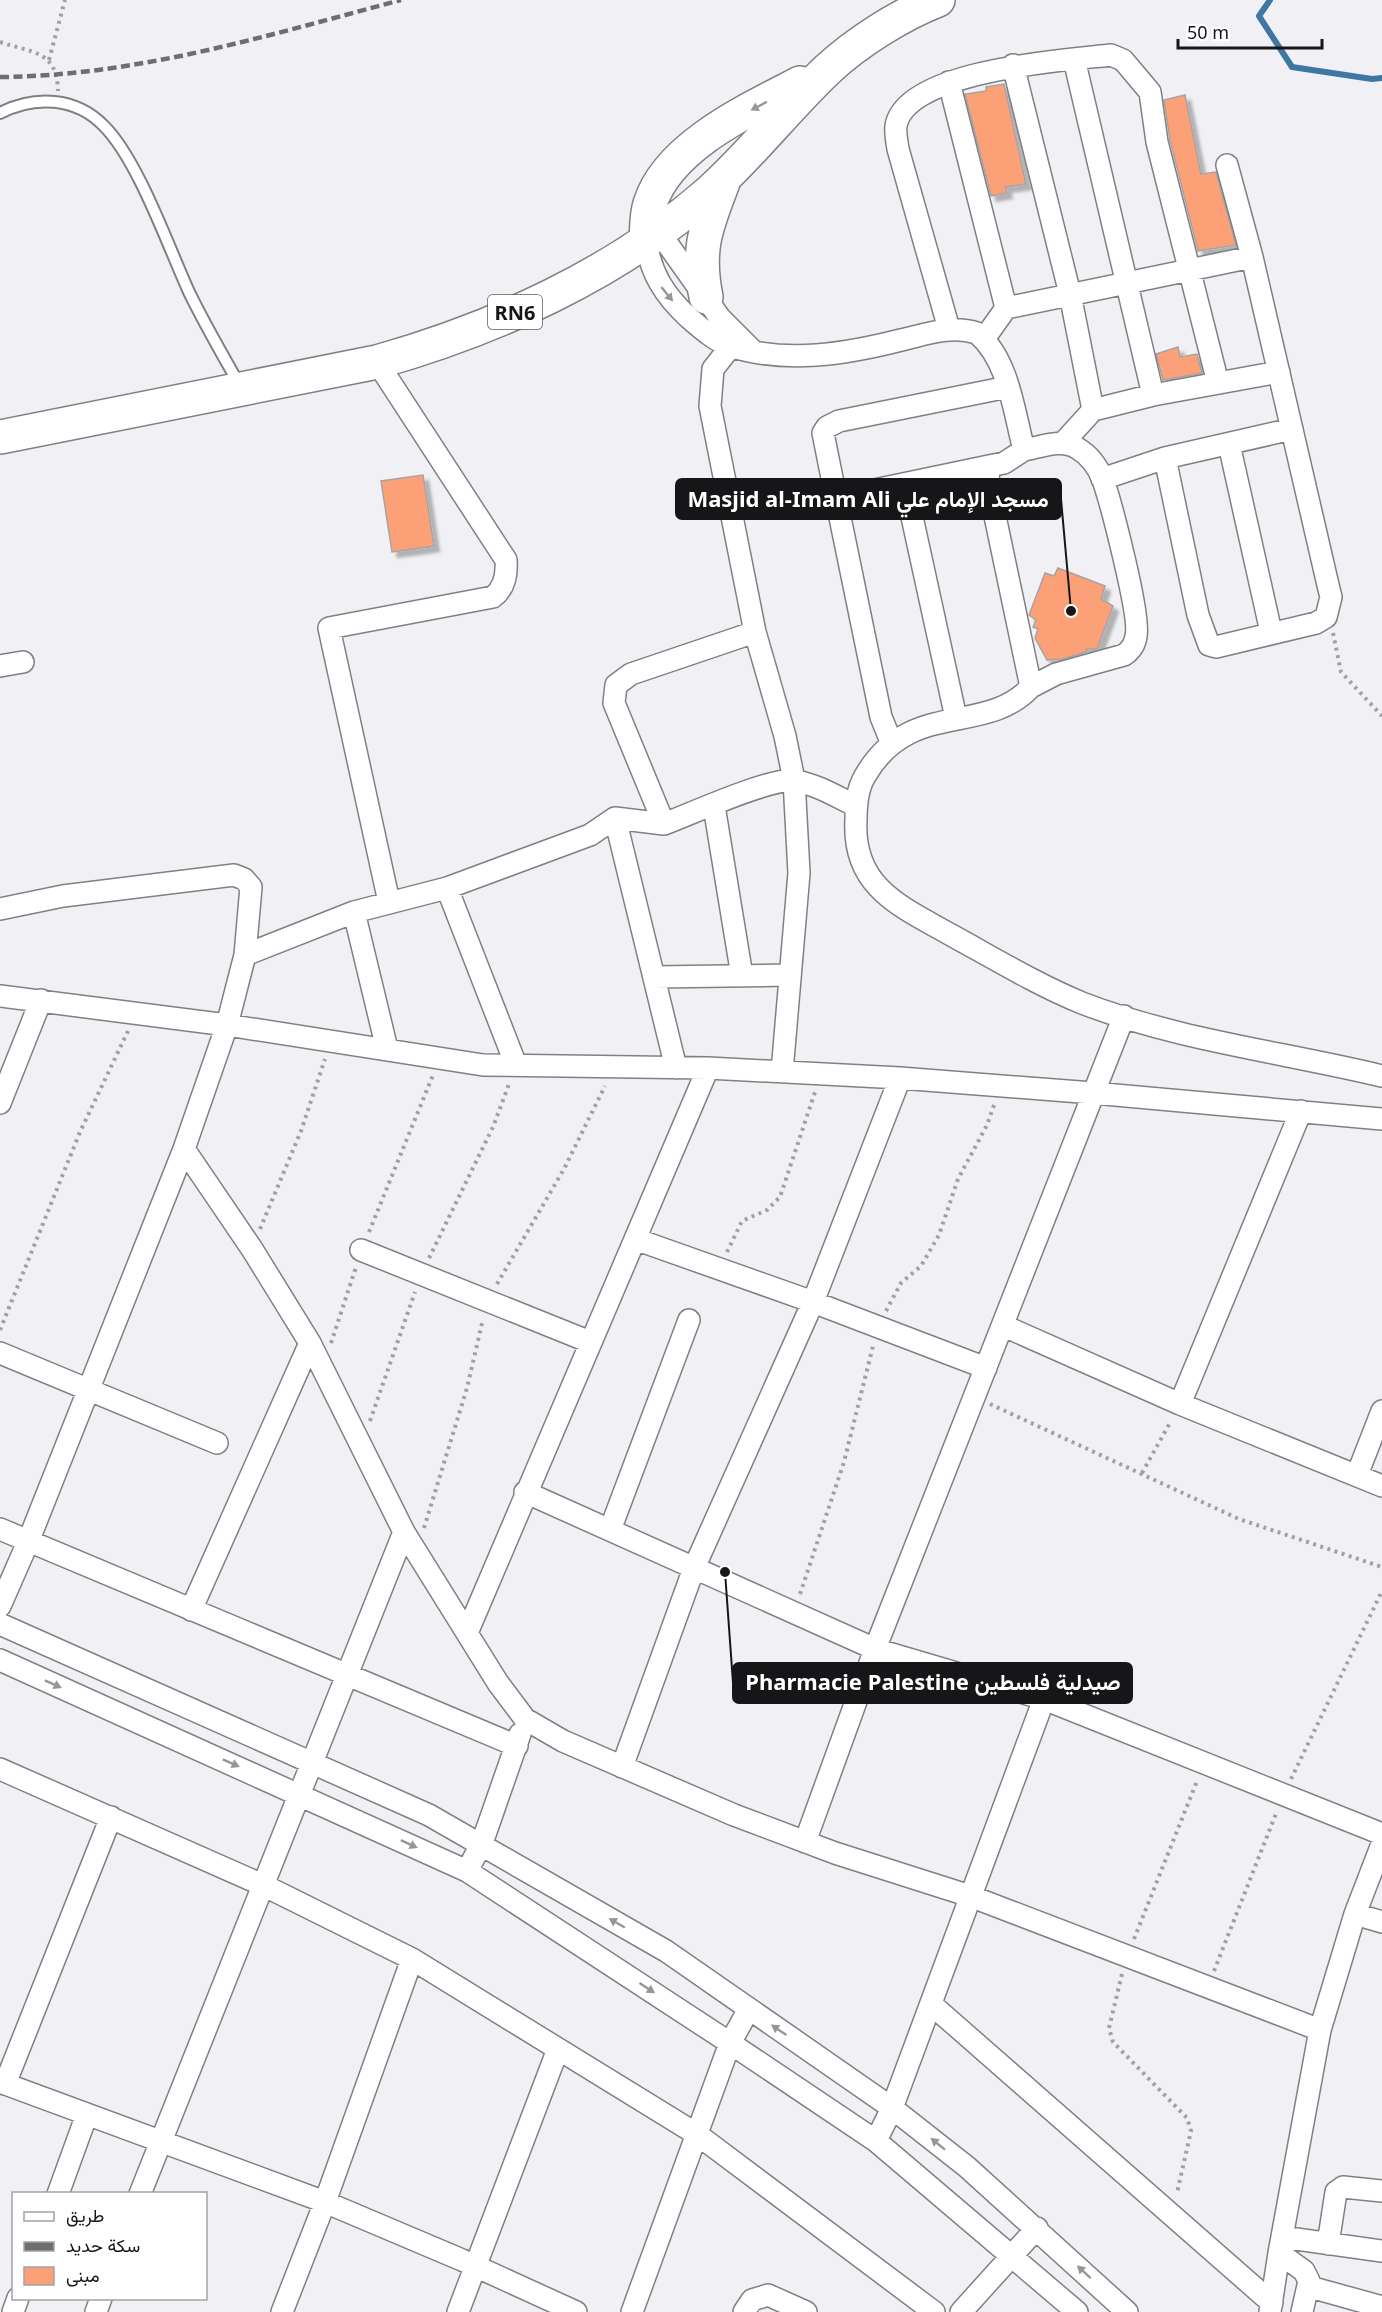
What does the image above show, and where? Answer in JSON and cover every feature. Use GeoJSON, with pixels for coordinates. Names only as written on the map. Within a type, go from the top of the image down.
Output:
{"type":"FeatureCollection","features":[{"type":"Feature","properties":{"kind":"main road","name":"RN6"},"geometry":{"type":"LineString","coordinates":[[0,437],[240,387],[376,362],[437,345],[496,321],[580,279],[653,236],[725,177],[829,69],[899,20],[938,0]]}},
{"type":"Feature","properties":{"kind":"main road"},"geometry":{"type":"LineString","coordinates":[[653,236],[647,216],[650,202],[663,178],[694,145],[739,116],[829,69]]}},
{"type":"Feature","properties":{"kind":"main road"},"geometry":{"type":"LineString","coordinates":[[705,297],[700,270],[702,250],[725,177]]}},
{"type":"Feature","properties":{"kind":"street"},"geometry":{"type":"LineString","coordinates":[[949,329],[898,149],[896,126],[901,115],[917,99],[949,82],[1013,65],[1111,55],[1124,60],[1150,92],[1157,141],[1218,383]]}},
{"type":"Feature","properties":{"kind":"street"},"geometry":{"type":"LineString","coordinates":[[1074,59],[1153,395]]}},
{"type":"Feature","properties":{"kind":"street"},"geometry":{"type":"LineString","coordinates":[[1013,65],[1070,294],[1093,410]]}},
{"type":"Feature","properties":{"kind":"street"},"geometry":{"type":"LineString","coordinates":[[949,82],[1006,308]]}},
{"type":"Feature","properties":{"kind":"street"},"geometry":{"type":"LineString","coordinates":[[1165,458],[1198,615],[1209,645],[1223,645],[1316,623],[1329,612],[1328,585],[1252,257],[1227,165]]}},
{"type":"Feature","properties":{"kind":"street"},"geometry":{"type":"LineString","coordinates":[[653,236],[720,318],[752,350]]}},
{"type":"Feature","properties":{"kind":"street"},"geometry":{"type":"LineString","coordinates":[[653,236],[650,264],[668,296],[698,325],[730,346],[782,356],[824,354],[860,350],[949,329],[972,332],[984,339],[995,352],[1008,387],[1024,450]]}},
{"type":"Feature","properties":{"kind":"street"},"geometry":{"type":"LineString","coordinates":[[984,339],[1006,308],[1252,257]]}},
{"type":"Feature","properties":{"kind":"street"},"geometry":{"type":"LineString","coordinates":[[730,346],[713,369],[710,406],[755,632],[785,736],[794,780],[799,873],[782,1072]]}},
{"type":"Feature","properties":{"kind":"street"},"geometry":{"type":"LineString","coordinates":[[376,362],[506,560],[503,584],[493,597],[329,628],[389,902]]}},
{"type":"Feature","properties":{"kind":"street"},"geometry":{"type":"LineString","coordinates":[[1063,443],[1093,410],[1153,395],[1279,372]]}},
{"type":"Feature","properties":{"kind":"street"},"geometry":{"type":"LineString","coordinates":[[892,744],[882,717],[823,433],[827,427],[839,421],[1008,387]]}},
{"type":"Feature","properties":{"kind":"street"},"geometry":{"type":"LineString","coordinates":[[1102,479],[1165,458],[1292,429]]}},
{"type":"Feature","properties":{"kind":"street"},"geometry":{"type":"LineString","coordinates":[[836,498],[1004,463],[1024,450],[1063,443],[1076,448],[1092,461],[1102,479],[1130,586],[1137,635],[1129,651],[1124,655],[1056,674],[1031,687],[1012,704],[933,722],[909,732],[892,744],[863,779],[856,806],[856,839],[866,874],[898,905],[996,960],[1081,1002],[1247,1049],[1382,1076]]}},
{"type":"Feature","properties":{"kind":"street"},"geometry":{"type":"LineString","coordinates":[[1229,444],[1271,632]]}},
{"type":"Feature","properties":{"kind":"street"},"geometry":{"type":"LineString","coordinates":[[989,466],[989,499],[1007,569],[1031,687]]}},
{"type":"Feature","properties":{"kind":"street"},"geometry":{"type":"LineString","coordinates":[[905,485],[956,718]]}},
{"type":"Feature","properties":{"kind":"street"},"geometry":{"type":"LineString","coordinates":[[664,824],[614,703],[616,685],[631,674],[755,632]]}},
{"type":"Feature","properties":{"kind":"street"},"geometry":{"type":"LineString","coordinates":[[0,666],[23,662]]}},
{"type":"Feature","properties":{"kind":"street"},"geometry":{"type":"LineString","coordinates":[[246,956],[354,912],[447,888],[590,835],[615,818],[664,824],[758,787],[794,780],[825,791],[856,806]]}},
{"type":"Feature","properties":{"kind":"street"},"geometry":{"type":"LineString","coordinates":[[714,806],[742,976]]}},
{"type":"Feature","properties":{"kind":"street"},"geometry":{"type":"LineString","coordinates":[[615,818],[676,1068]]}},
{"type":"Feature","properties":{"kind":"street"},"geometry":{"type":"LineString","coordinates":[[0,909],[63,896],[234,875],[244,879],[250,887],[246,956],[226,1025],[183,1149],[28,1542],[0,1606]]}},
{"type":"Feature","properties":{"kind":"street"},"geometry":{"type":"LineString","coordinates":[[447,888],[516,1065]]}},
{"type":"Feature","properties":{"kind":"street"},"geometry":{"type":"LineString","coordinates":[[354,912],[387,1049]]}},
{"type":"Feature","properties":{"kind":"street"},"geometry":{"type":"LineString","coordinates":[[654,977],[790,975]]}},
{"type":"Feature","properties":{"kind":"street"},"geometry":{"type":"LineString","coordinates":[[0,996],[226,1025],[483,1065],[708,1068],[900,1078],[1382,1119]]}},
{"type":"Feature","properties":{"kind":"street"},"geometry":{"type":"LineString","coordinates":[[0,1102],[41,1000]]}},
{"type":"Feature","properties":{"kind":"street"},"geometry":{"type":"LineString","coordinates":[[805,1842],[875,1649],[974,1396],[1004,1326],[1124,1016]]}},
{"type":"Feature","properties":{"kind":"street"},"geometry":{"type":"LineString","coordinates":[[467,1633],[525,1492],[708,1068]]}},
{"type":"Feature","properties":{"kind":"street"},"geometry":{"type":"LineString","coordinates":[[622,1767],[694,1568],[813,1302],[900,1078]]}},
{"type":"Feature","properties":{"kind":"street"},"geometry":{"type":"LineString","coordinates":[[1180,1404],[1300,1111]]}},
{"type":"Feature","properties":{"kind":"street"},"geometry":{"type":"LineString","coordinates":[[183,1149],[252,1249],[310,1343],[404,1532],[498,1683],[525,1719],[563,1741],[622,1767],[805,1842],[970,1896],[1320,2030]]}},
{"type":"Feature","properties":{"kind":"street"},"geometry":{"type":"LineString","coordinates":[[634,1239],[813,1302],[986,1368]]}},
{"type":"Feature","properties":{"kind":"street"},"geometry":{"type":"LineString","coordinates":[[361,1250],[590,1342]]}},
{"type":"Feature","properties":{"kind":"street"},"geometry":{"type":"LineString","coordinates":[[610,1530],[689,1320]]}},
{"type":"Feature","properties":{"kind":"street"},"geometry":{"type":"LineString","coordinates":[[1004,1326],[1180,1404],[1382,1486]]}},
{"type":"Feature","properties":{"kind":"street"},"geometry":{"type":"LineString","coordinates":[[191,1610],[310,1343]]}},
{"type":"Feature","properties":{"kind":"street"},"geometry":{"type":"LineString","coordinates":[[0,1353],[217,1443]]}},
{"type":"Feature","properties":{"kind":"street"},"geometry":{"type":"LineString","coordinates":[[1357,1475],[1382,1411]]}},
{"type":"Feature","properties":{"kind":"street"},"geometry":{"type":"LineString","coordinates":[[525,1492],[875,1649],[1044,1700],[1382,1834]]}},
{"type":"Feature","properties":{"kind":"street"},"geometry":{"type":"LineString","coordinates":[[0,1529],[517,1746]]}},
{"type":"Feature","properties":{"kind":"street"},"geometry":{"type":"LineString","coordinates":[[140,2192],[159,2141],[265,1886],[298,1793],[348,1675],[404,1532]]}},
{"type":"Feature","properties":{"kind":"street"},"geometry":{"type":"LineString","coordinates":[[0,1624],[429,1815],[482,1843],[666,1951],[892,2108],[967,2168],[1127,2312]]}},
{"type":"Feature","properties":{"kind":"street"},"geometry":{"type":"LineString","coordinates":[[0,1660],[467,1871],[876,2141],[1012,2254],[1077,2312]]}},
{"type":"Feature","properties":{"kind":"street"},"geometry":{"type":"LineString","coordinates":[[876,2141],[892,2108],[1044,1700]]}},
{"type":"Feature","properties":{"kind":"street"},"geometry":{"type":"LineString","coordinates":[[467,1871],[482,1843],[525,1719]]}},
{"type":"Feature","properties":{"kind":"street"},"geometry":{"type":"LineString","coordinates":[[0,1769],[265,1886],[412,1959],[698,2135],[934,2312]]}},
{"type":"Feature","properties":{"kind":"street"},"geometry":{"type":"LineString","coordinates":[[111,1817],[3,2083],[325,2202],[477,2266],[576,2312]]}},
{"type":"Feature","properties":{"kind":"street"},"geometry":{"type":"LineString","coordinates":[[1271,2307],[1320,2030],[1355,1914],[1382,1844]]}},
{"type":"Feature","properties":{"kind":"street"},"geometry":{"type":"LineString","coordinates":[[1355,1914],[1382,1922]]}},
{"type":"Feature","properties":{"kind":"street"},"geometry":{"type":"LineString","coordinates":[[282,2312],[325,2202],[412,1959]]}},
{"type":"Feature","properties":{"kind":"street"},"geometry":{"type":"LineString","coordinates":[[931,2004],[1172,2215],[1271,2307]]}},
{"type":"Feature","properties":{"kind":"street"},"geometry":{"type":"LineString","coordinates":[[632,2312],[730,2043],[749,2009]]}},
{"type":"Feature","properties":{"kind":"street"},"geometry":{"type":"LineString","coordinates":[[458,2312],[558,2049]]}},
{"type":"Feature","properties":{"kind":"street"},"geometry":{"type":"LineString","coordinates":[[58,2192],[87,2114]]}},
{"type":"Feature","properties":{"kind":"street"},"geometry":{"type":"LineString","coordinates":[[1328,2244],[1336,2193],[1343,2187],[1382,2192]]}},
{"type":"Feature","properties":{"kind":"street"},"geometry":{"type":"LineString","coordinates":[[961,2312],[1036,2228]]}},
{"type":"Feature","properties":{"kind":"street"},"geometry":{"type":"LineString","coordinates":[[1281,2245],[1328,2244],[1382,2251]]}},
{"type":"Feature","properties":{"kind":"street"},"geometry":{"type":"LineString","coordinates":[[1281,2245],[1304,2271],[1310,2287],[1302,2312]]}},
{"type":"Feature","properties":{"kind":"street"},"geometry":{"type":"LineString","coordinates":[[1310,2287],[1382,2307]]}},
{"type":"Feature","properties":{"kind":"street"},"geometry":{"type":"LineString","coordinates":[[744,2312],[752,2300],[768,2295],[806,2312]]}},
{"type":"Feature","properties":{"kind":"lane"},"geometry":{"type":"LineString","coordinates":[[0,113],[18,103],[58,100],[75,105],[104,125],[122,151],[190,295],[240,387]]}},
{"type":"Feature","properties":{"kind":"path"},"geometry":{"type":"LineString","coordinates":[[49,60],[65,0]]}},
{"type":"Feature","properties":{"kind":"path"},"geometry":{"type":"LineString","coordinates":[[0,42],[49,60],[57,75],[58,100]]}},
{"type":"Feature","properties":{"kind":"path"},"geometry":{"type":"LineString","coordinates":[[1329,612],[1341,672],[1382,716]]}},
{"type":"Feature","properties":{"kind":"path"},"geometry":{"type":"LineString","coordinates":[[0,1330],[80,1132],[136,1014]]}},
{"type":"Feature","properties":{"kind":"path"},"geometry":{"type":"LineString","coordinates":[[252,1249],[301,1131],[332,1041]]}},
{"type":"Feature","properties":{"kind":"path"},"geometry":{"type":"LineString","coordinates":[[322,1369],[361,1250],[441,1058]]}},
{"type":"Feature","properties":{"kind":"path"},"geometry":{"type":"LineString","coordinates":[[362,1447],[388,1363],[421,1275],[493,1127],[516,1065]]}},
{"type":"Feature","properties":{"kind":"path"},"geometry":{"type":"LineString","coordinates":[[719,1269],[742,1221],[767,1210],[780,1197],[822,1074]]}},
{"type":"Feature","properties":{"kind":"path"},"geometry":{"type":"LineString","coordinates":[[974,1396],[1239,1519],[1382,1567]]}},
{"type":"Feature","properties":{"kind":"path"},"geometry":{"type":"LineString","coordinates":[[1142,1473],[1180,1404]]}},
{"type":"Feature","properties":{"kind":"path"},"geometry":{"type":"LineString","coordinates":[[1207,1987],[1283,1796],[1382,1591]]}},
{"type":"Feature","properties":{"kind":"path"},"geometry":{"type":"LineString","coordinates":[[1172,2215],[1191,2131],[1190,2125],[1187,2118],[1113,2042],[1109,2028],[1127,1956],[1204,1764]]}},
{"type":"Feature","properties":{"kind":"building"},"geometry":{"type":"Polygon","coordinates":[[[1004,84],[1026,184],[1005,187],[1007,193],[991,196],[965,94],[986,91],[986,87],[1004,84]]]}},
{"type":"Feature","properties":{"kind":"building"},"geometry":{"type":"Polygon","coordinates":[[[1185,95],[1201,174],[1216,172],[1236,245],[1198,251],[1170,140],[1164,100],[1185,95]]]}},
{"type":"Feature","properties":{"kind":"building"},"geometry":{"type":"Polygon","coordinates":[[[1178,347],[1180,357],[1197,354],[1202,373],[1163,380],[1156,354],[1178,347]]]}},
{"type":"Feature","properties":{"kind":"building"},"geometry":{"type":"Polygon","coordinates":[[[423,475],[434,546],[392,552],[381,481],[423,475]]]}},
{"type":"Feature","properties":{"kind":"building"},"geometry":{"type":"Polygon","coordinates":[[[1058,568],[1105,586],[1101,599],[1113,606],[1097,649],[1086,649],[1086,652],[1063,659],[1047,660],[1035,638],[1038,629],[1033,627],[1036,620],[1029,615],[1045,573],[1054,576],[1058,568]]]}},
{"type":"Feature","properties":{"kind":"waterway"},"geometry":{"type":"LineString","coordinates":[[1270,0],[1259,16],[1292,67],[1372,79],[1382,78]]}},
{"type":"Feature","properties":{"kind":"railway"},"geometry":{"type":"LineString","coordinates":[[0,77],[51,75],[152,61],[252,39],[401,0]]}},
{"type":"Feature","properties":{"kind":"place","name":"Masjid al-Imam Ali مسجد الإمام علي"},"geometry":{"type":"Point","coordinates":[1071,611]}},
{"type":"Feature","properties":{"kind":"place","name":"Pharmacie Palestine صيدلية فلسطين"},"geometry":{"type":"Point","coordinates":[725,1572]}}]}
